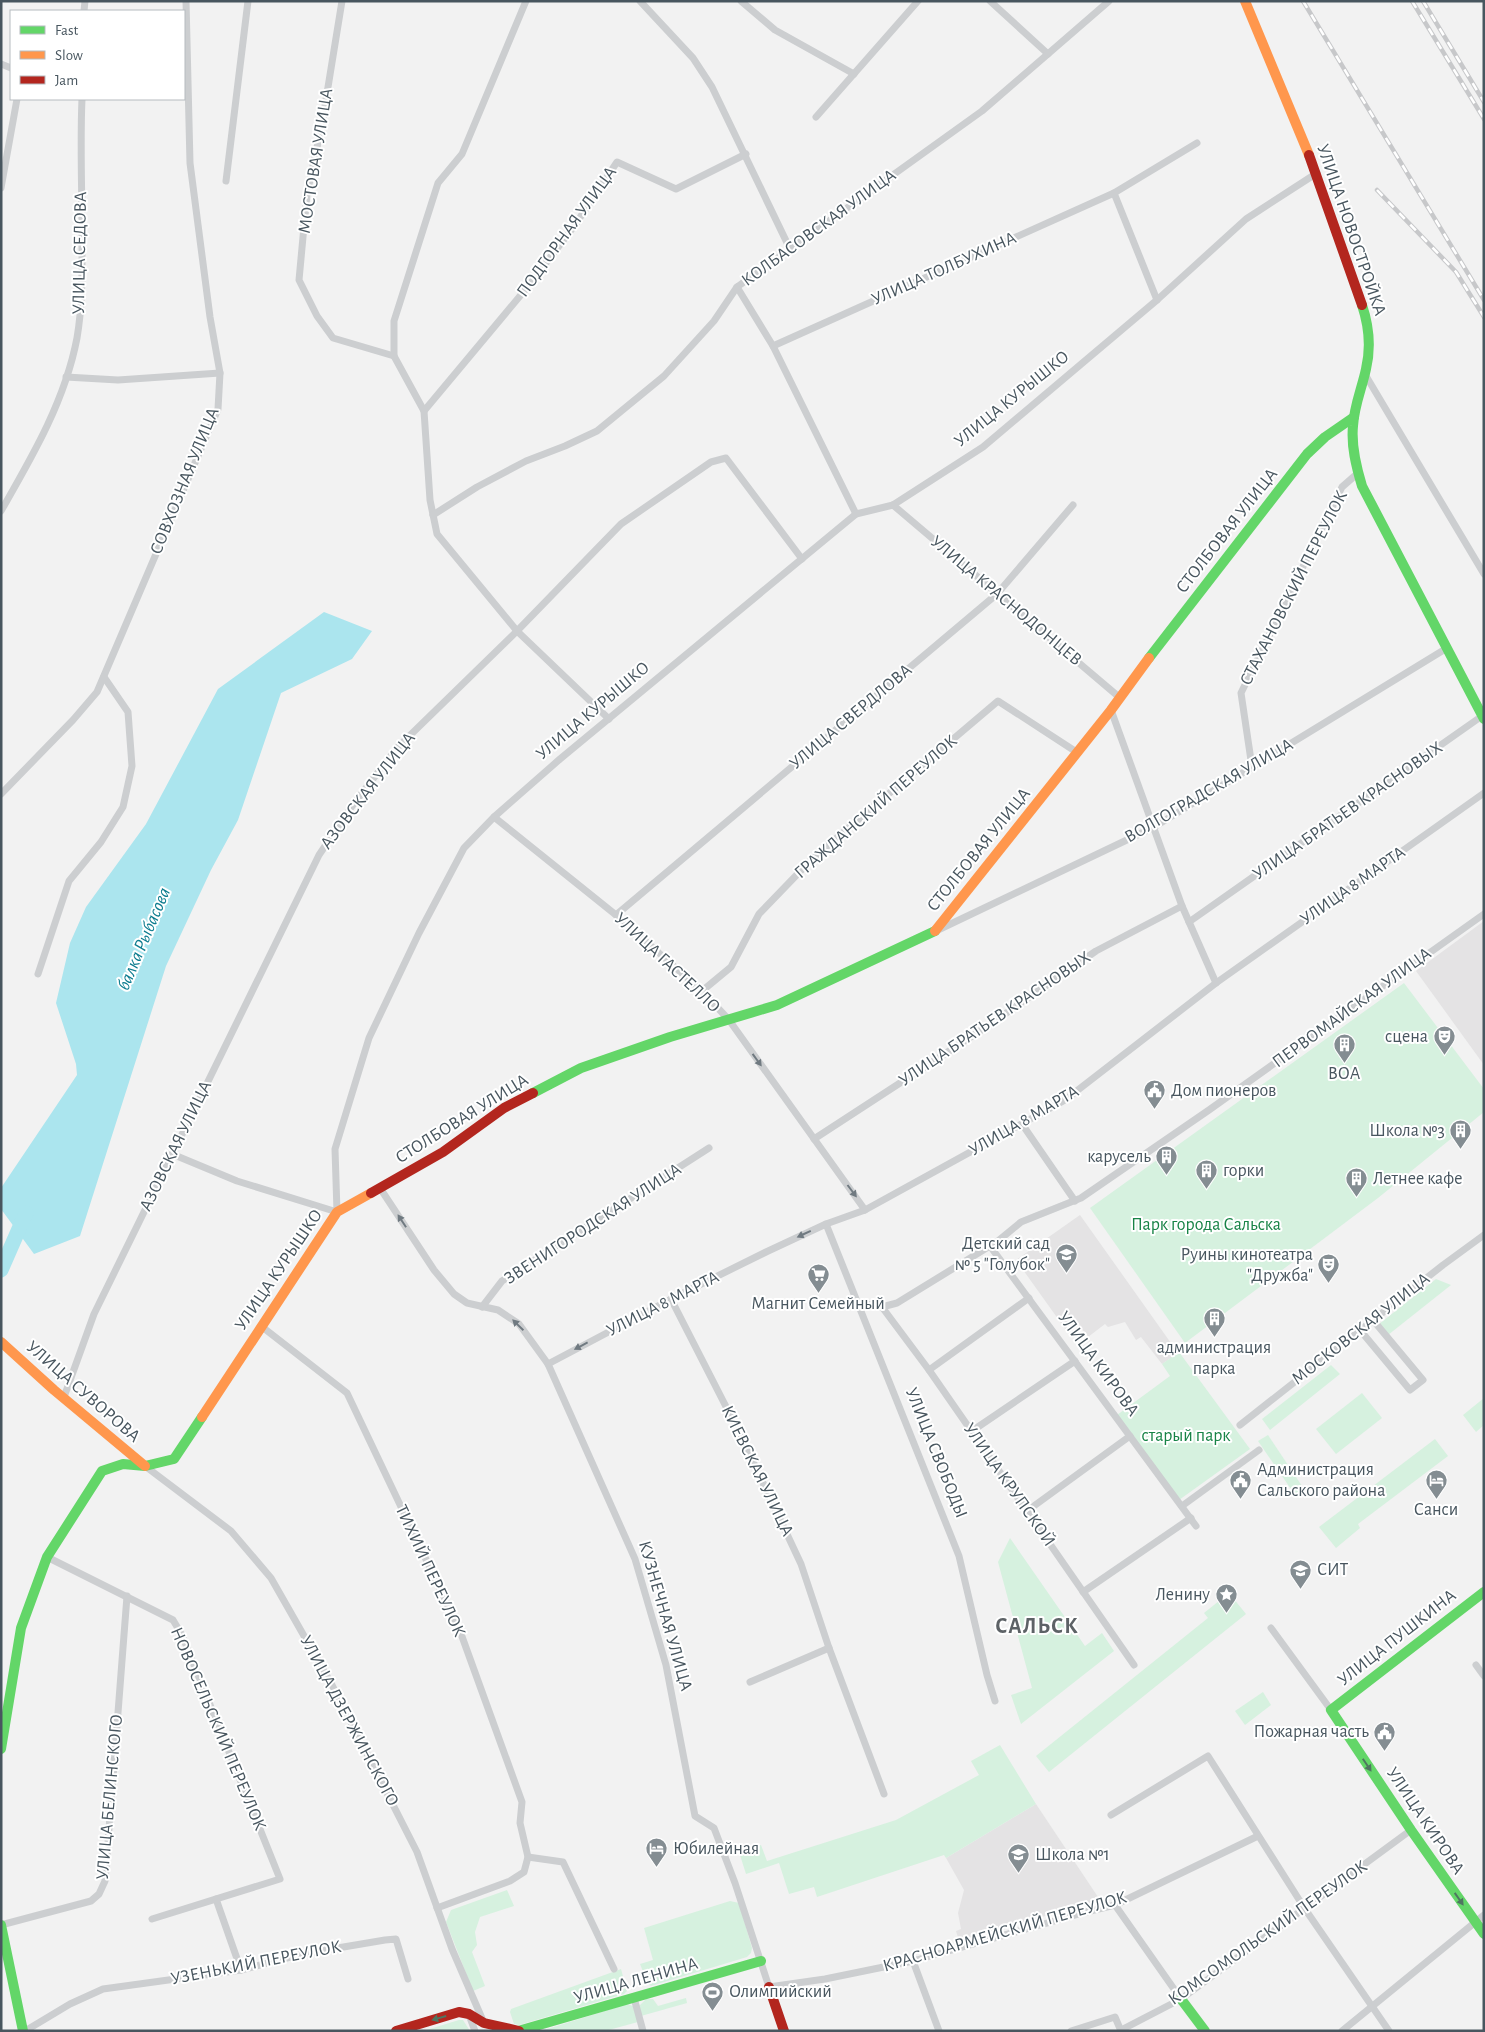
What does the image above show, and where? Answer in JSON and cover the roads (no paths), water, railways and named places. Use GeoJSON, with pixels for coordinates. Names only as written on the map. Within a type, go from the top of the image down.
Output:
{"type":"FeatureCollection","features":[{"type":"Feature","properties":{"kind":"main road","name":"УЛИЦА НОВОСТРОЙКА"},"geometry":{"type":"LineString","coordinates":[[1245,1],[1317,174],[1366,318],[1370,348],[1366,376],[1354,417],[1355,462],[1362,486],[1483,717]]}},
{"type":"Feature","properties":{"kind":"main road","name":"СТОЛБОВАЯ УЛИЦА"},"geometry":{"type":"LineString","coordinates":[[337,1212],[443,1152],[504,1108],[581,1068],[670,1037],[777,1005],[936,931],[1112,710],[1119,697],[1307,454],[1325,437],[1354,417]]}},
{"type":"Feature","properties":{"kind":"main road","name":"УЛИЦА КУРЫШКО"},"geometry":{"type":"LineString","coordinates":[[1,1749],[21,1628],[47,1558],[102,1470],[123,1464],[145,1466],[174,1458],[337,1212]]}},
{"type":"Feature","properties":{"kind":"main road","name":"УЛИЦА СУВОРОВА"},"geometry":{"type":"LineString","coordinates":[[1,1342],[34,1375],[145,1466]]}},
{"type":"Feature","properties":{"kind":"main road","name":"УЛИЦА ПУШКИНА"},"geometry":{"type":"LineString","coordinates":[[1331,1710],[1484,1592]]}},
{"type":"Feature","properties":{"kind":"main road","name":"УЛИЦА КИРОВА"},"geometry":{"type":"LineString","coordinates":[[1331,1710],[1411,1830],[1480,1918],[1484,1934]]}},
{"type":"Feature","properties":{"kind":"main road"},"geometry":{"type":"LineString","coordinates":[[1,1925],[24,2031]]}},
{"type":"Feature","properties":{"kind":"main road","name":"УЛИЦА ЛЕНИНА"},"geometry":{"type":"LineString","coordinates":[[469,2014],[484,2023],[519,2031],[761,1961]]}},
{"type":"Feature","properties":{"kind":"main road","name":"КУЗНЕЧНАЯ УЛИЦА"},"geometry":{"type":"LineString","coordinates":[[769,1987],[784,2031]]}},
{"type":"Feature","properties":{"kind":"main road"},"geometry":{"type":"LineString","coordinates":[[1181,1999],[1199,2031]]}},
{"type":"Feature","properties":{"kind":"main road"},"geometry":{"type":"LineString","coordinates":[[1181,1999],[1205,2031]]}},
{"type":"Feature","properties":{"kind":"main road"},"geometry":{"type":"LineString","coordinates":[[396,2031],[459,2012],[469,2014]]}},
{"type":"Feature","properties":{"kind":"street","name":"СОВХОЗНАЯ УЛИЦА"},"geometry":{"type":"LineString","coordinates":[[1,794],[73,720],[97,692],[218,409],[220,372],[210,317],[190,163],[186,1]]}},
{"type":"Feature","properties":{"kind":"street"},"geometry":{"type":"LineString","coordinates":[[226,181],[248,1]]}},
{"type":"Feature","properties":{"kind":"street","name":"МОСТОВАЯ УЛИЦА"},"geometry":{"type":"LineString","coordinates":[[342,1],[322,124],[307,194],[299,280],[317,316],[334,338],[394,356]]}},
{"type":"Feature","properties":{"kind":"street"},"geometry":{"type":"LineString","coordinates":[[526,1],[462,154],[438,183],[394,321],[394,356],[424,411],[430,500],[437,534],[517,631],[609,719]]}},
{"type":"Feature","properties":{"kind":"street"},"geometry":{"type":"LineString","coordinates":[[640,1],[693,58],[712,86],[790,249]]}},
{"type":"Feature","properties":{"kind":"street"},"geometry":{"type":"LineString","coordinates":[[741,1],[775,30],[854,74]]}},
{"type":"Feature","properties":{"kind":"street"},"geometry":{"type":"LineString","coordinates":[[816,117],[918,1]]}},
{"type":"Feature","properties":{"kind":"street"},"geometry":{"type":"LineString","coordinates":[[990,1],[1048,54]]}},
{"type":"Feature","properties":{"kind":"street","name":"КОЛБАСОВСКАЯ УЛИЦА"},"geometry":{"type":"LineString","coordinates":[[433,515],[477,487],[526,461],[597,431],[664,376],[714,321],[737,287],[982,111],[1109,1]]}},
{"type":"Feature","properties":{"kind":"street"},"geometry":{"type":"LineString","coordinates":[[1,188],[16,100]]}},
{"type":"Feature","properties":{"kind":"street","name":"УЛИЦА СЕДОВА"},"geometry":{"type":"LineString","coordinates":[[1,512],[44,436],[66,376],[77,339],[83,288],[80,140],[82,100]]}},
{"type":"Feature","properties":{"kind":"street","name":"УЛИЦА ТОЛБУХИНА"},"geometry":{"type":"LineString","coordinates":[[773,346],[1114,193],[1197,144]]}},
{"type":"Feature","properties":{"kind":"street","name":"ПОДГОРНАЯ УЛИЦА"},"geometry":{"type":"LineString","coordinates":[[424,411],[530,284],[575,225],[616,162],[676,189],[746,154]]}},
{"type":"Feature","properties":{"kind":"street","name":"УЛИЦА КУРЫШКО"},"geometry":{"type":"LineString","coordinates":[[337,1212],[335,1149],[369,1038],[419,932],[464,848],[494,817],[609,719],[856,514],[893,505],[983,447],[1157,300],[1246,219],[1317,174]]}},
{"type":"Feature","properties":{"kind":"street"},"geometry":{"type":"LineString","coordinates":[[1114,193],[1157,300]]}},
{"type":"Feature","properties":{"kind":"street"},"geometry":{"type":"LineString","coordinates":[[737,287],[773,346],[856,514]]}},
{"type":"Feature","properties":{"kind":"street"},"geometry":{"type":"LineString","coordinates":[[66,376],[118,380],[220,372]]}},
{"type":"Feature","properties":{"kind":"street"},"geometry":{"type":"LineString","coordinates":[[1366,376],[1484,574]]}},
{"type":"Feature","properties":{"kind":"street","name":"АЗОВСКАЯ УЛИЦА"},"geometry":{"type":"LineString","coordinates":[[64,1398],[94,1314],[319,855],[352,806],[397,748],[517,631],[621,524],[711,462],[726,458],[802,559]]}},
{"type":"Feature","properties":{"kind":"street","name":"СТАХАНОВСКИЙ ПЕРЕУЛОК"},"geometry":{"type":"LineString","coordinates":[[1252,767],[1241,693],[1342,487],[1358,473]]}},
{"type":"Feature","properties":{"kind":"street","name":"УЛИЦА КРАСНОДОНЦЕВ"},"geometry":{"type":"LineString","coordinates":[[893,505],[1119,697]]}},
{"type":"Feature","properties":{"kind":"street","name":"УЛИЦА СВЕРДЛОВА"},"geometry":{"type":"LineString","coordinates":[[616,915],[997,594],[1073,505]]}},
{"type":"Feature","properties":{"kind":"street","name":"ВОЛГОГРАДСКАЯ УЛИЦА"},"geometry":{"type":"LineString","coordinates":[[936,931],[1154,827],[1447,648]]}},
{"type":"Feature","properties":{"kind":"street"},"geometry":{"type":"LineString","coordinates":[[38,974],[68,881],[101,842],[123,807],[132,766],[128,712],[104,677]]}},
{"type":"Feature","properties":{"kind":"street","name":"ГРАЖДАНСКИЙ ПЕРЕУЛОК"},"geometry":{"type":"LineString","coordinates":[[702,992],[731,967],[759,914],[813,858],[998,701],[1078,753]]}},
{"type":"Feature","properties":{"kind":"street"},"geometry":{"type":"LineString","coordinates":[[1112,710],[1182,906],[1216,984]]}},
{"type":"Feature","properties":{"kind":"street","name":"УЛИЦА БРАТЬЕВ КРАСНОВЫХ"},"geometry":{"type":"LineString","coordinates":[[1189,922],[1483,717]]}},
{"type":"Feature","properties":{"kind":"street","name":"УЛИЦА 8 МАРТА"},"geometry":{"type":"LineString","coordinates":[[548,1364],[671,1299],[826,1224],[865,1210],[1065,1100],[1216,984],[1484,793]]}},
{"type":"Feature","properties":{"kind":"street","name":"УЛИЦА ГАСТЕЛЛО"},"geometry":{"type":"LineString","coordinates":[[494,817],[616,915],[702,992],[729,1020],[865,1210]]}},
{"type":"Feature","properties":{"kind":"street","name":"УЛИЦА БРАТЬЕВ КРАСНОВЫХ"},"geometry":{"type":"LineString","coordinates":[[814,1139],[986,1027],[1096,951],[1182,906]]}},
{"type":"Feature","properties":{"kind":"street","name":"ПЕРВОМАЙСКАЯ УЛИЦА"},"geometry":{"type":"LineString","coordinates":[[882,1307],[897,1303],[990,1246],[1021,1222],[1076,1201],[1209,1110],[1484,914]]}},
{"type":"Feature","properties":{"kind":"street"},"geometry":{"type":"LineString","coordinates":[[1022,1124],[1076,1201]]}},
{"type":"Feature","properties":{"kind":"street","name":"ЗВЕНИГОРОДСКАЯ УЛИЦА"},"geometry":{"type":"LineString","coordinates":[[482,1306],[502,1281],[709,1148]]}},
{"type":"Feature","properties":{"kind":"street"},"geometry":{"type":"LineString","coordinates":[[172,1154],[237,1181],[337,1212]]}},
{"type":"Feature","properties":{"kind":"street","name":"КУЗНЕЧНАЯ УЛИЦА"},"geometry":{"type":"LineString","coordinates":[[380,1188],[434,1270],[454,1294],[467,1302],[498,1310],[519,1324],[548,1364],[635,1559],[666,1665],[695,1816],[714,1828],[769,1987]]}},
{"type":"Feature","properties":{"kind":"street","name":"УЛИЦА СВОБОДЫ"},"geometry":{"type":"LineString","coordinates":[[826,1224],[959,1556],[987,1675],[996,1701]]}},
{"type":"Feature","properties":{"kind":"street","name":"МОСКОВСКАЯ УЛИЦА"},"geometry":{"type":"LineString","coordinates":[[1240,1425],[1360,1330],[1484,1236]]}},
{"type":"Feature","properties":{"kind":"street","name":"УЛИЦА КИРОВА"},"geometry":{"type":"LineString","coordinates":[[990,1246],[1196,1526]]}},
{"type":"Feature","properties":{"kind":"street"},"geometry":{"type":"LineString","coordinates":[[929,1370],[1029,1298]]}},
{"type":"Feature","properties":{"kind":"street","name":"КИЕВСКАЯ УЛИЦА"},"geometry":{"type":"LineString","coordinates":[[671,1299],[741,1436],[801,1564],[829,1648],[884,1794]]}},
{"type":"Feature","properties":{"kind":"street"},"geometry":{"type":"LineString","coordinates":[[859,1303],[882,1307]]}},
{"type":"Feature","properties":{"kind":"street","name":"УЛИЦА КРУПСКОЙ"},"geometry":{"type":"LineString","coordinates":[[882,1307],[929,1370],[1134,1665]]}},
{"type":"Feature","properties":{"kind":"street"},"geometry":{"type":"LineString","coordinates":[[1360,1330],[1410,1390],[1423,1380],[1373,1320]]}},
{"type":"Feature","properties":{"kind":"street","name":"ТИХИЙ ПЕРЕУЛОК"},"geometry":{"type":"LineString","coordinates":[[261,1326],[347,1393],[460,1631],[522,1802],[520,1823],[528,1857]]}},
{"type":"Feature","properties":{"kind":"street"},"geometry":{"type":"LineString","coordinates":[[972,1432],[1075,1361]]}},
{"type":"Feature","properties":{"kind":"street"},"geometry":{"type":"LineString","coordinates":[[1027,1511],[1130,1436]]}},
{"type":"Feature","properties":{"kind":"street"},"geometry":{"type":"LineString","coordinates":[[1182,1506],[1259,1450]]}},
{"type":"Feature","properties":{"kind":"street","name":"УЛИЦА ДЗЕРЖИНСКОГО"},"geometry":{"type":"LineString","coordinates":[[145,1466],[231,1531],[272,1578],[332,1685],[417,1852],[452,1949],[484,2023]]}},
{"type":"Feature","properties":{"kind":"street"},"geometry":{"type":"LineString","coordinates":[[1083,1592],[1191,1518]]}},
{"type":"Feature","properties":{"kind":"street","name":"НОВОСЕЛЬСКИЙ ПЕРЕУЛОК"},"geometry":{"type":"LineString","coordinates":[[47,1558],[173,1620],[182,1635],[280,1879],[152,1919]]}},
{"type":"Feature","properties":{"kind":"street","name":"УЛИЦА БЕЛИНСКОГО"},"geometry":{"type":"LineString","coordinates":[[1,1925],[91,1900],[99,1894],[105,1881],[127,1596]]}},
{"type":"Feature","properties":{"kind":"street","name":"УЛИЦА КИРОВА"},"geometry":{"type":"LineString","coordinates":[[1271,1628],[1331,1710]]}},
{"type":"Feature","properties":{"kind":"street"},"geometry":{"type":"LineString","coordinates":[[750,1682],[829,1648]]}},
{"type":"Feature","properties":{"kind":"street"},"geometry":{"type":"LineString","coordinates":[[1476,1665],[1484,1676]]}},
{"type":"Feature","properties":{"kind":"street"},"geometry":{"type":"LineString","coordinates":[[1111,1815],[1208,1756],[1305,1909],[1390,2031]]}},
{"type":"Feature","properties":{"kind":"street","name":"КОМСОМОЛЬСКИЙ ПЕРЕУЛОК"},"geometry":{"type":"LineString","coordinates":[[1121,2030],[1181,1999],[1411,1830]]}},
{"type":"Feature","properties":{"kind":"street","name":"КРАСНОАРМЕЙСКИЙ ПЕРЕУЛОК"},"geometry":{"type":"LineString","coordinates":[[769,1987],[826,1978],[913,1960],[1115,1905],[1258,1836]]}},
{"type":"Feature","properties":{"kind":"street"},"geometry":{"type":"LineString","coordinates":[[437,1908],[510,1881],[524,1872],[528,1857],[563,1862],[614,1969]]}},
{"type":"Feature","properties":{"kind":"street"},"geometry":{"type":"LineString","coordinates":[[216,1899],[241,1970]]}},
{"type":"Feature","properties":{"kind":"street"},"geometry":{"type":"LineString","coordinates":[[1115,1905],[1181,1999]]}},
{"type":"Feature","properties":{"kind":"street"},"geometry":{"type":"LineString","coordinates":[[1342,2031],[1480,1918]]}},
{"type":"Feature","properties":{"kind":"street","name":"УЗЕНЬКИЙ ПЕРЕУЛОК"},"geometry":{"type":"LineString","coordinates":[[24,2031],[70,2004],[103,1989],[241,1970],[302,1954],[396,1938],[408,1979]]}},
{"type":"Feature","properties":{"kind":"street"},"geometry":{"type":"LineString","coordinates":[[913,1960],[939,2031]]}},
{"type":"Feature","properties":{"kind":"street"},"geometry":{"type":"LineString","coordinates":[[634,1998],[642,2031]]}},
{"type":"Feature","properties":{"kind":"street"},"geometry":{"type":"LineString","coordinates":[[469,2014],[475,2031]]}},
{"type":"Feature","properties":{"kind":"street"},"geometry":{"type":"LineString","coordinates":[[1071,2031],[1115,2017],[1121,2030]]}},
{"type":"Feature","properties":{"kind":"water"},"geometry":{"type":"Polygon","coordinates":[[[324,612],[372,631],[352,659],[281,693],[238,820],[211,870],[166,966],[80,1236],[34,1254],[1,1209],[1,1188],[77,1075],[76,1064],[56,1003],[70,943],[86,907],[146,824],[218,689],[324,612]]]}},
{"type":"Feature","properties":{"kind":"waterway","name":"балка Рыбасова"},"geometry":{"type":"LineString","coordinates":[[1,1270],[26,1213]]}},
{"type":"Feature","properties":{"kind":"railway"},"geometry":{"type":"LineString","coordinates":[[1303,1],[1484,300]]}},
{"type":"Feature","properties":{"kind":"railway"},"geometry":{"type":"LineString","coordinates":[[1412,1],[1484,119]]}},
{"type":"Feature","properties":{"kind":"railway"},"geometry":{"type":"LineString","coordinates":[[1423,1],[1484,102]]}},
{"type":"Feature","properties":{"kind":"railway"},"geometry":{"type":"LineString","coordinates":[[1377,190],[1456,272],[1484,317]]}},
{"type":"Feature","properties":{"kind":"place","name":"сцена"},"geometry":{"type":"Point","coordinates":[1444,1056]}},
{"type":"Feature","properties":{"kind":"place","name":"ВОА"},"geometry":{"type":"Point","coordinates":[1344,1063]}},
{"type":"Feature","properties":{"kind":"place","name":"Дом пионеров"},"geometry":{"type":"Point","coordinates":[1155,1110]}},
{"type":"Feature","properties":{"kind":"place","name":"Школа №3"},"geometry":{"type":"Point","coordinates":[1461,1150]}},
{"type":"Feature","properties":{"kind":"place","name":"карусель"},"geometry":{"type":"Point","coordinates":[1167,1176]}},
{"type":"Feature","properties":{"kind":"place","name":"горки"},"geometry":{"type":"Point","coordinates":[1207,1190]}},
{"type":"Feature","properties":{"kind":"place","name":"Летнее кафе"},"geometry":{"type":"Point","coordinates":[1357,1198]}},
{"type":"Feature","properties":{"kind":"place","name":"Детский сад № 5 \"Голубок\""},"geometry":{"type":"Point","coordinates":[1066,1273]}},
{"type":"Feature","properties":{"kind":"place","name":"Руины кинотеатра \"Дружба\""},"geometry":{"type":"Point","coordinates":[1329,1284]}},
{"type":"Feature","properties":{"kind":"place","name":"Магнит Семейный"},"geometry":{"type":"Point","coordinates":[818,1293]}},
{"type":"Feature","properties":{"kind":"place","name":"администрация парка"},"geometry":{"type":"Point","coordinates":[1214,1337]}},
{"type":"Feature","properties":{"kind":"place","name":"Администрация Сальского района"},"geometry":{"type":"Point","coordinates":[1241,1499]}},
{"type":"Feature","properties":{"kind":"place","name":"Санси"},"geometry":{"type":"Point","coordinates":[1436,1499]}},
{"type":"Feature","properties":{"kind":"place","name":"СИТ"},"geometry":{"type":"Point","coordinates":[1301,1589]}},
{"type":"Feature","properties":{"kind":"place","name":"Ленину"},"geometry":{"type":"Point","coordinates":[1226,1614]}},
{"type":"Feature","properties":{"kind":"place","name":"Пожарная часть"},"geometry":{"type":"Point","coordinates":[1385,1751]}},
{"type":"Feature","properties":{"kind":"place","name":"Юбилейная"},"geometry":{"type":"Point","coordinates":[657,1868]}},
{"type":"Feature","properties":{"kind":"place","name":"Школа №1"},"geometry":{"type":"Point","coordinates":[1019,1874]}},
{"type":"Feature","properties":{"kind":"place","name":"Олимпийский"},"geometry":{"type":"Point","coordinates":[713,2011]}},
{"type":"Feature","properties":{"kind":"district","name":"САЛЬСК"},"geometry":{"type":"Point","coordinates":[1037,1626]}},
{"type":"Feature","properties":{"kind":"park label","name":"Парк города Сальска"},"geometry":{"type":"Point","coordinates":[1206,1225]}},
{"type":"Feature","properties":{"kind":"park label","name":"старый парк"},"geometry":{"type":"Point","coordinates":[1186,1436]}}]}
